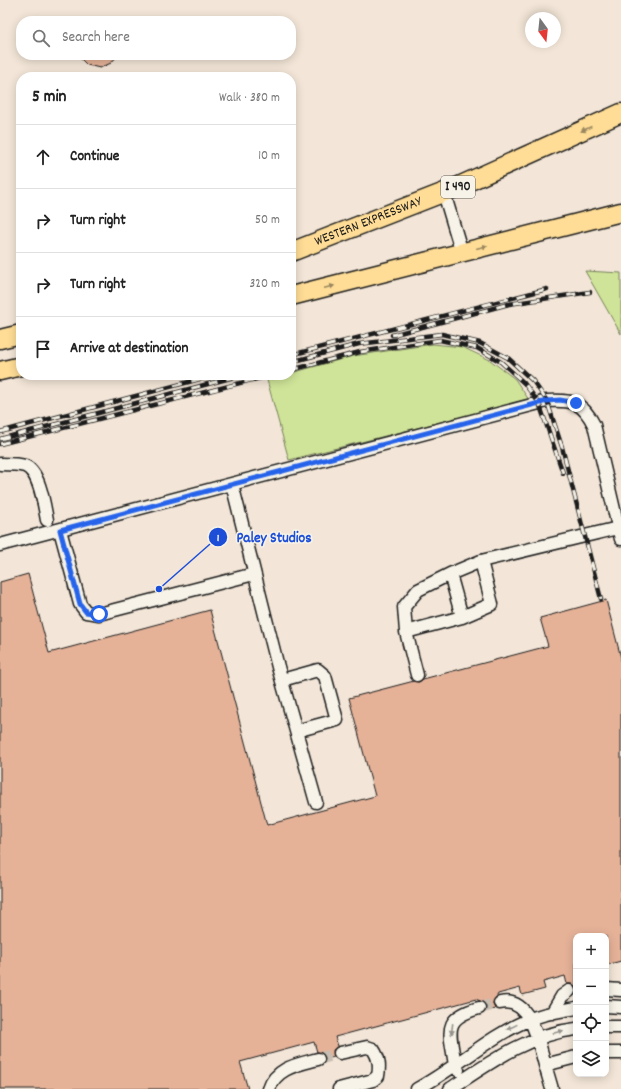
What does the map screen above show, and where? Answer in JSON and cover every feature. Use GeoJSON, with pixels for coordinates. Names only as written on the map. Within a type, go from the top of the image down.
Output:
{"type":"FeatureCollection","features":[{"type":"Feature","properties":{"kind":"highway","name":"WESTERN EXPRESSWAY"},"geometry":{"type":"LineString","coordinates":[[296,250],[444,193],[621,113]]}},
{"type":"Feature","properties":{"kind":"highway"},"geometry":{"type":"LineString","coordinates":[[296,295],[621,212]]}},
{"type":"Feature","properties":{"kind":"highway"},"geometry":{"type":"LineString","coordinates":[[0,340],[16,335]]}},
{"type":"Feature","properties":{"kind":"highway"},"geometry":{"type":"LineString","coordinates":[[0,371],[16,367]]}},
{"type":"Feature","properties":{"kind":"street"},"geometry":{"type":"LineString","coordinates":[[444,193],[462,253]]}},
{"type":"Feature","properties":{"kind":"street"},"geometry":{"type":"LineString","coordinates":[[0,545],[547,401],[560,400],[576,403],[586,411],[594,425],[620,534],[481,561],[418,590],[404,607],[406,632],[417,676]]}},
{"type":"Feature","properties":{"kind":"street"},"geometry":{"type":"LineString","coordinates":[[0,464],[24,466],[30,470],[37,480],[47,520]]}},
{"type":"Feature","properties":{"kind":"street"},"geometry":{"type":"LineString","coordinates":[[232,484],[254,574],[316,802]]}},
{"type":"Feature","properties":{"kind":"street"},"geometry":{"type":"LineString","coordinates":[[60,530],[80,604],[86,612],[99,614],[254,574]]}},
{"type":"Feature","properties":{"kind":"street"},"geometry":{"type":"LineString","coordinates":[[406,632],[462,617],[492,604],[481,561]]}},
{"type":"Feature","properties":{"kind":"street"},"geometry":{"type":"LineString","coordinates":[[450,574],[462,617]]}},
{"type":"Feature","properties":{"kind":"street"},"geometry":{"type":"LineString","coordinates":[[282,680],[318,670],[325,676],[337,720],[296,731]]}},
{"type":"Feature","properties":{"kind":"street"},"geometry":{"type":"LineString","coordinates":[[609,989],[621,990]]}},
{"type":"Feature","properties":{"kind":"street"},"geometry":{"type":"LineString","coordinates":[[552,1013],[562,996],[569,991]]}},
{"type":"Feature","properties":{"kind":"street"},"geometry":{"type":"LineString","coordinates":[[500,1003],[514,1003],[525,1012],[530,1019],[552,1089]]}},
{"type":"Feature","properties":{"kind":"street"},"geometry":{"type":"LineString","coordinates":[[609,1006],[621,1007]]}},
{"type":"Feature","properties":{"kind":"street"},"geometry":{"type":"LineString","coordinates":[[471,1076],[460,1072],[455,1066],[451,1030],[452,1023],[456,1017],[479,1008]]}},
{"type":"Feature","properties":{"kind":"street"},"geometry":{"type":"LineString","coordinates":[[417,1089],[455,1066],[482,1045],[504,1031],[530,1019],[573,1009]]}},
{"type":"Feature","properties":{"kind":"street"},"geometry":{"type":"LineString","coordinates":[[609,1027],[621,1027]]}},
{"type":"Feature","properties":{"kind":"street"},"geometry":{"type":"LineString","coordinates":[[450,1089],[498,1058],[537,1038],[573,1030]]}},
{"type":"Feature","properties":{"kind":"street"},"geometry":{"type":"LineString","coordinates":[[339,1089],[372,1080],[378,1076],[379,1068],[378,1057],[373,1048],[367,1047],[340,1053]]}},
{"type":"Feature","properties":{"kind":"street"},"geometry":{"type":"LineString","coordinates":[[609,1053],[621,1053]]}},
{"type":"Feature","properties":{"kind":"street"},"geometry":{"type":"LineString","coordinates":[[545,1065],[573,1058]]}},
{"type":"Feature","properties":{"kind":"street"},"geometry":{"type":"LineString","coordinates":[[270,1089],[272,1082],[286,1068],[318,1059]]}},
{"type":"Feature","properties":{"kind":"green space"},"geometry":{"type":"Polygon","coordinates":[[[585,271],[621,273],[621,334],[585,271]]]}},
{"type":"Feature","properties":{"kind":"green space"},"geometry":{"type":"Polygon","coordinates":[[[433,344],[462,347],[490,360],[515,379],[529,400],[289,460],[267,380],[296,380],[296,372],[353,356],[433,344]]]}},
{"type":"Feature","properties":{"kind":"building"},"geometry":{"type":"Polygon","coordinates":[[[82,60],[114,60],[111,63],[100,68],[87,65],[82,60]]]}},
{"type":"Feature","properties":{"kind":"building"},"geometry":{"type":"Polygon","coordinates":[[[28,574],[49,653],[210,610],[267,825],[375,796],[349,698],[414,681],[419,682],[423,679],[548,646],[540,618],[606,600],[621,658],[621,961],[609,964],[609,933],[573,933],[573,985],[567,984],[565,976],[543,982],[545,989],[522,995],[520,988],[498,994],[493,1003],[495,1009],[486,1011],[486,1006],[484,1003],[476,999],[335,1037],[338,1046],[333,1050],[334,1057],[325,1059],[323,1053],[317,1052],[314,1042],[240,1062],[248,1089],[0,1089],[0,582],[28,574]]]}},
{"type":"Feature","properties":{"kind":"tunnel"},"geometry":{"type":"LineString","coordinates":[[479,1008],[500,1003]]}},
{"type":"Feature","properties":{"kind":"tunnel"},"geometry":{"type":"LineString","coordinates":[[318,1059],[340,1053]]}},
{"type":"Feature","properties":{"kind":"railway"},"geometry":{"type":"LineString","coordinates":[[296,354],[547,289]]}},
{"type":"Feature","properties":{"kind":"railway"},"geometry":{"type":"LineString","coordinates":[[392,335],[509,304],[590,292]]}},
{"type":"Feature","properties":{"kind":"railway"},"geometry":{"type":"LineString","coordinates":[[296,361],[359,344],[442,334],[480,343],[508,358],[533,381],[547,401],[562,447],[601,599]]}},
{"type":"Feature","properties":{"kind":"railway"},"geometry":{"type":"LineString","coordinates":[[296,369],[360,352],[440,340],[477,348],[501,362],[524,383],[539,403],[563,473]]}},
{"type":"Feature","properties":{"kind":"railway"},"geometry":{"type":"LineString","coordinates":[[0,432],[196,380]]}},
{"type":"Feature","properties":{"kind":"railway"},"geometry":{"type":"LineString","coordinates":[[0,439],[223,380]]}},
{"type":"Feature","properties":{"kind":"railway"},"geometry":{"type":"LineString","coordinates":[[0,444],[252,380]]}},
{"type":"Feature","properties":{"kind":"place","name":"Paley Studios"},"geometry":{"type":"Point","coordinates":[159,589]}},
{"type":"Feature","properties":{"kind":"route"},"geometry":{"type":"LineString","coordinates":[[99,614],[86,612],[80,604],[60,530],[547,401],[560,400],[576,403]]}}]}
